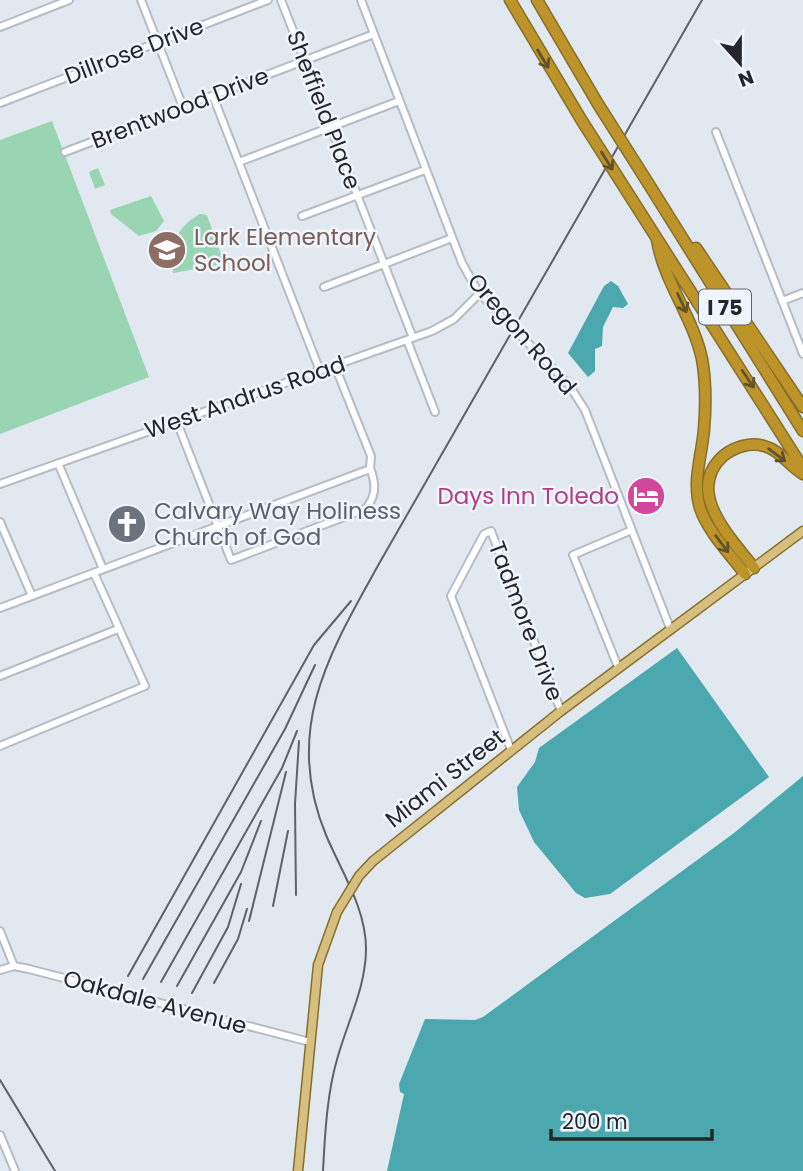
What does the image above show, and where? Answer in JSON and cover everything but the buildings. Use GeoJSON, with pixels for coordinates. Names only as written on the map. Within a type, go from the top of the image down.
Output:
{"type":"FeatureCollection","features":[{"type":"Feature","properties":{"kind":"highway","name":"I 75"},"geometry":{"type":"LineString","coordinates":[[510,0],[582,121],[803,468]]}},
{"type":"Feature","properties":{"kind":"highway","name":"I 75"},"geometry":{"type":"LineString","coordinates":[[537,0],[598,104],[803,431]]}},
{"type":"Feature","properties":{"kind":"highway"},"geometry":{"type":"LineString","coordinates":[[648,183],[660,194],[803,407]]}},
{"type":"Feature","properties":{"kind":"highway"},"geometry":{"type":"LineString","coordinates":[[657,240],[660,258],[696,334],[704,368],[705,419],[696,487],[700,508],[710,527],[749,571]]}},
{"type":"Feature","properties":{"kind":"highway"},"geometry":{"type":"LineString","coordinates":[[749,571],[711,507],[707,489],[716,464],[734,449],[747,444],[764,446],[778,452],[803,474]]}},
{"type":"Feature","properties":{"kind":"main road","name":"Miami Street"},"geometry":{"type":"LineString","coordinates":[[298,1171],[318,965],[337,912],[359,876],[373,861],[561,711],[803,531]]}},
{"type":"Feature","properties":{"kind":"street"},"geometry":{"type":"LineString","coordinates":[[0,27],[69,0]]}},
{"type":"Feature","properties":{"kind":"street"},"geometry":{"type":"LineString","coordinates":[[141,0],[183,107]]}},
{"type":"Feature","properties":{"kind":"street","name":"Dillrose Drive"},"geometry":{"type":"LineString","coordinates":[[0,103],[268,0]]}},
{"type":"Feature","properties":{"kind":"street","name":"Sheffield Place"},"geometry":{"type":"LineString","coordinates":[[281,0],[384,264],[435,412]]}},
{"type":"Feature","properties":{"kind":"street","name":"Oregon Road"},"geometry":{"type":"LineString","coordinates":[[361,0],[467,274],[480,293],[569,385],[583,405],[670,628]]}},
{"type":"Feature","properties":{"kind":"street","name":"Brentwood Drive"},"geometry":{"type":"LineString","coordinates":[[65,152],[374,34]]}},
{"type":"Feature","properties":{"kind":"street"},"geometry":{"type":"LineString","coordinates":[[213,96],[320,371]]}},
{"type":"Feature","properties":{"kind":"street"},"geometry":{"type":"LineString","coordinates":[[239,162],[400,101]]}},
{"type":"Feature","properties":{"kind":"street"},"geometry":{"type":"LineString","coordinates":[[716,132],[803,354]]}},
{"type":"Feature","properties":{"kind":"street"},"geometry":{"type":"LineString","coordinates":[[302,216],[425,170]]}},
{"type":"Feature","properties":{"kind":"street"},"geometry":{"type":"LineString","coordinates":[[324,287],[452,238]]}},
{"type":"Feature","properties":{"kind":"street","name":"West Andrus Road"},"geometry":{"type":"LineString","coordinates":[[0,484],[410,339],[449,322],[480,293]]}},
{"type":"Feature","properties":{"kind":"street"},"geometry":{"type":"LineString","coordinates":[[782,301],[803,293]]}},
{"type":"Feature","properties":{"kind":"street"},"geometry":{"type":"LineString","coordinates":[[177,422],[232,560],[365,509],[374,495],[371,456],[335,366]]}},
{"type":"Feature","properties":{"kind":"street"},"geometry":{"type":"LineString","coordinates":[[58,463],[103,569]]}},
{"type":"Feature","properties":{"kind":"street"},"geometry":{"type":"LineString","coordinates":[[0,608],[371,468]]}},
{"type":"Feature","properties":{"kind":"street"},"geometry":{"type":"LineString","coordinates":[[0,522],[32,596]]}},
{"type":"Feature","properties":{"kind":"street"},"geometry":{"type":"LineString","coordinates":[[618,667],[573,555],[632,530]]}},
{"type":"Feature","properties":{"kind":"street","name":"Tadmore Drive"},"geometry":{"type":"LineString","coordinates":[[511,750],[451,596],[480,540],[484,534],[491,531],[561,711]]}},
{"type":"Feature","properties":{"kind":"street"},"geometry":{"type":"LineString","coordinates":[[0,746],[145,686],[94,573]]}},
{"type":"Feature","properties":{"kind":"street"},"geometry":{"type":"LineString","coordinates":[[0,676],[118,629]]}},
{"type":"Feature","properties":{"kind":"street"},"geometry":{"type":"LineString","coordinates":[[0,932],[14,966],[0,970]]}},
{"type":"Feature","properties":{"kind":"street","name":"Oakdale Avenue"},"geometry":{"type":"LineString","coordinates":[[14,966],[310,1042]]}},
{"type":"Feature","properties":{"kind":"street"},"geometry":{"type":"LineString","coordinates":[[0,1135],[15,1171]]}},
{"type":"Feature","properties":{"kind":"green space"},"geometry":{"type":"Polygon","coordinates":[[[52,121],[149,377],[0,434],[0,140],[52,121]]]}},
{"type":"Feature","properties":{"kind":"green space"},"geometry":{"type":"Polygon","coordinates":[[[98,168],[105,185],[95,189],[89,172],[98,168]]]}},
{"type":"Feature","properties":{"kind":"green space"},"geometry":{"type":"Polygon","coordinates":[[[151,196],[164,221],[156,231],[139,236],[111,214],[110,210],[151,196]]]}},
{"type":"Feature","properties":{"kind":"green space"},"geometry":{"type":"Polygon","coordinates":[[[200,214],[207,215],[222,257],[218,265],[173,273],[172,254],[176,239],[185,225],[200,214]]]}},
{"type":"Feature","properties":{"kind":"water"},"geometry":{"type":"Polygon","coordinates":[[[611,281],[618,286],[628,304],[623,308],[613,307],[603,327],[602,346],[595,349],[595,371],[588,377],[568,353],[604,286],[611,281]]]}},
{"type":"Feature","properties":{"kind":"water"},"geometry":{"type":"Polygon","coordinates":[[[677,648],[769,777],[610,894],[585,898],[576,893],[534,842],[519,810],[517,787],[535,762],[539,748],[677,648]]]}},
{"type":"Feature","properties":{"kind":"water"},"geometry":{"type":"Polygon","coordinates":[[[803,776],[803,1171],[387,1171],[404,1094],[400,1092],[399,1084],[425,1019],[475,1020],[483,1017],[734,833],[803,776]]]}},
{"type":"Feature","properties":{"kind":"railway"},"geometry":{"type":"LineString","coordinates":[[323,1171],[331,1084],[360,990],[366,949],[357,904],[326,835],[314,797],[309,760],[311,726],[318,692],[329,660],[362,595],[702,0]]}},
{"type":"Feature","properties":{"kind":"railway"},"geometry":{"type":"LineString","coordinates":[[128,976],[314,645],[351,601]]}},
{"type":"Feature","properties":{"kind":"railway"},"geometry":{"type":"LineString","coordinates":[[143,979],[285,729],[315,665]]}},
{"type":"Feature","properties":{"kind":"railway"},"geometry":{"type":"LineString","coordinates":[[161,982],[282,768],[297,731]]}},
{"type":"Feature","properties":{"kind":"railway"},"geometry":{"type":"LineString","coordinates":[[296,895],[295,804],[299,741]]}},
{"type":"Feature","properties":{"kind":"railway"},"geometry":{"type":"LineString","coordinates":[[249,921],[286,772]]}},
{"type":"Feature","properties":{"kind":"railway"},"geometry":{"type":"LineString","coordinates":[[177,986],[241,872],[261,821]]}},
{"type":"Feature","properties":{"kind":"railway"},"geometry":{"type":"LineString","coordinates":[[273,906],[288,831]]}},
{"type":"Feature","properties":{"kind":"railway"},"geometry":{"type":"LineString","coordinates":[[192,993],[228,927],[241,884]]}},
{"type":"Feature","properties":{"kind":"railway"},"geometry":{"type":"LineString","coordinates":[[214,983],[238,939],[247,909]]}},
{"type":"Feature","properties":{"kind":"railway"},"geometry":{"type":"LineString","coordinates":[[0,1080],[55,1171]]}},
{"type":"Feature","properties":{"kind":"place","name":"Lark Elementary School"},"geometry":{"type":"Point","coordinates":[167,250]}},
{"type":"Feature","properties":{"kind":"place","name":"Days Inn Toledo"},"geometry":{"type":"Point","coordinates":[646,496]}},
{"type":"Feature","properties":{"kind":"place","name":"Calvary Way Holiness Church of God"},"geometry":{"type":"Point","coordinates":[127,524]}}]}
